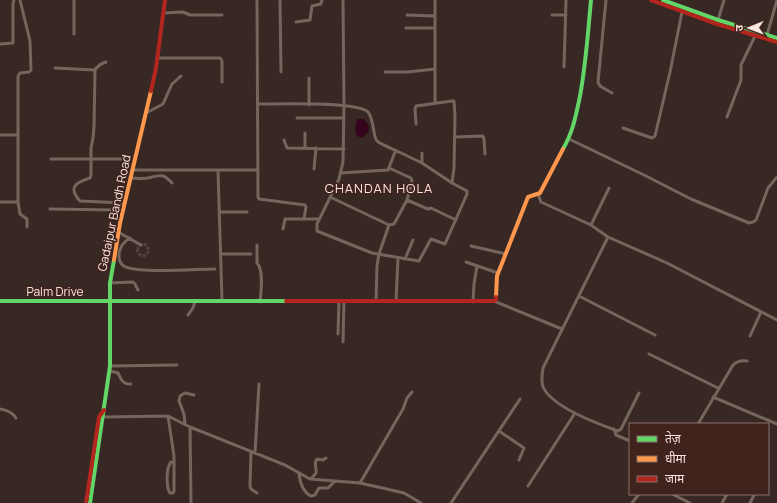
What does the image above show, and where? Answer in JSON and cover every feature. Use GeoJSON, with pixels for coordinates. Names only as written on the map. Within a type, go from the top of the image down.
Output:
{"type":"FeatureCollection","features":[{"type":"Feature","properties":{"kind":"street"},"geometry":{"type":"LineString","coordinates":[[0,44],[14,43],[12,4],[14,0]]}},
{"type":"Feature","properties":{"kind":"street"},"geometry":{"type":"LineString","coordinates":[[20,0],[30,41],[30,70],[29,72],[20,73],[18,76],[18,202],[20,214],[27,219],[27,227]]}},
{"type":"Feature","properties":{"kind":"street"},"geometry":{"type":"LineString","coordinates":[[74,0],[74,34]]}},
{"type":"Feature","properties":{"kind":"street","name":"Gadaipur Bandh Road"},"geometry":{"type":"LineString","coordinates":[[90,503],[110,371],[110,283],[124,203],[146,113],[157,58],[165,0]]}},
{"type":"Feature","properties":{"kind":"street"},"geometry":{"type":"LineString","coordinates":[[257,0],[258,198],[305,205],[306,208],[304,219]]}},
{"type":"Feature","properties":{"kind":"street"},"geometry":{"type":"LineString","coordinates":[[280,0],[281,72]]}},
{"type":"Feature","properties":{"kind":"street"},"geometry":{"type":"LineString","coordinates":[[296,22],[310,20],[311,7],[321,4],[322,0]]}},
{"type":"Feature","properties":{"kind":"street"},"geometry":{"type":"LineString","coordinates":[[258,104],[344,105],[368,112],[374,126],[375,138],[377,141],[422,163],[467,192],[445,244],[431,239],[419,261],[370,252],[317,231],[316,226],[340,173],[344,148],[344,105],[343,0]]}},
{"type":"Feature","properties":{"kind":"street"},"geometry":{"type":"LineString","coordinates":[[435,0],[435,103]]}},
{"type":"Feature","properties":{"kind":"street"},"geometry":{"type":"LineString","coordinates":[[564,67],[566,0]]}},
{"type":"Feature","properties":{"kind":"street"},"geometry":{"type":"LineString","coordinates":[[562,329],[494,302],[496,300],[498,273],[528,196],[540,193],[569,139],[575,120],[585,67],[590,0]]}},
{"type":"Feature","properties":{"kind":"street"},"geometry":{"type":"LineString","coordinates":[[606,0],[598,81],[600,86],[612,93]]}},
{"type":"Feature","properties":{"kind":"street"},"geometry":{"type":"LineString","coordinates":[[652,0],[682,12],[777,42]]}},
{"type":"Feature","properties":{"kind":"street"},"geometry":{"type":"LineString","coordinates":[[663,0],[718,20],[777,38]]}},
{"type":"Feature","properties":{"kind":"street"},"geometry":{"type":"LineString","coordinates":[[718,20],[724,0]]}},
{"type":"Feature","properties":{"kind":"street"},"geometry":{"type":"LineString","coordinates":[[767,35],[777,0]]}},
{"type":"Feature","properties":{"kind":"street"},"geometry":{"type":"LineString","coordinates":[[163,13],[180,12],[190,15],[222,16]]}},
{"type":"Feature","properties":{"kind":"street"},"geometry":{"type":"LineString","coordinates":[[623,128],[652,138],[656,136],[682,12]]}},
{"type":"Feature","properties":{"kind":"street"},"geometry":{"type":"LineString","coordinates":[[406,15],[435,16]]}},
{"type":"Feature","properties":{"kind":"street"},"geometry":{"type":"LineString","coordinates":[[552,15],[566,15]]}},
{"type":"Feature","properties":{"kind":"street"},"geometry":{"type":"LineString","coordinates":[[406,28],[434,28]]}},
{"type":"Feature","properties":{"kind":"street"},"geometry":{"type":"LineString","coordinates":[[727,117],[741,80],[741,65],[755,36]]}},
{"type":"Feature","properties":{"kind":"street"},"geometry":{"type":"LineString","coordinates":[[157,58],[220,58],[222,62],[222,82]]}},
{"type":"Feature","properties":{"kind":"street"},"geometry":{"type":"LineString","coordinates":[[80,210],[80,201],[75,195],[75,186],[77,182],[90,178],[91,173],[91,145],[94,127],[95,70],[101,64],[106,62]]}},
{"type":"Feature","properties":{"kind":"street"},"geometry":{"type":"LineString","coordinates":[[55,68],[95,70]]}},
{"type":"Feature","properties":{"kind":"street"},"geometry":{"type":"LineString","coordinates":[[385,72],[435,70]]}},
{"type":"Feature","properties":{"kind":"street"},"geometry":{"type":"LineString","coordinates":[[146,113],[163,104],[172,84],[181,76]]}},
{"type":"Feature","properties":{"kind":"street"},"geometry":{"type":"LineString","coordinates":[[309,78],[309,105]]}},
{"type":"Feature","properties":{"kind":"street"},"geometry":{"type":"LineString","coordinates":[[416,124],[416,106],[454,102],[455,137],[452,183]]}},
{"type":"Feature","properties":{"kind":"street"},"geometry":{"type":"LineString","coordinates":[[297,118],[344,118]]}},
{"type":"Feature","properties":{"kind":"street"},"geometry":{"type":"LineString","coordinates":[[305,133],[305,148]]}},
{"type":"Feature","properties":{"kind":"street"},"geometry":{"type":"LineString","coordinates":[[0,135],[18,135]]}},
{"type":"Feature","properties":{"kind":"street"},"geometry":{"type":"LineString","coordinates":[[455,137],[483,136],[485,154]]}},
{"type":"Feature","properties":{"kind":"street"},"geometry":{"type":"LineString","coordinates":[[569,139],[693,200],[749,223],[755,222],[768,188],[777,177]]}},
{"type":"Feature","properties":{"kind":"street"},"geometry":{"type":"LineString","coordinates":[[284,140],[287,148],[344,148]]}},
{"type":"Feature","properties":{"kind":"street"},"geometry":{"type":"LineString","coordinates":[[314,169],[316,148]]}},
{"type":"Feature","properties":{"kind":"street"},"geometry":{"type":"LineString","coordinates":[[389,168],[395,152],[397,151]]}},
{"type":"Feature","properties":{"kind":"street"},"geometry":{"type":"LineString","coordinates":[[422,153],[422,163]]}},
{"type":"Feature","properties":{"kind":"street"},"geometry":{"type":"LineString","coordinates":[[51,159],[127,159]]}},
{"type":"Feature","properties":{"kind":"street"},"geometry":{"type":"LineString","coordinates":[[330,197],[389,225],[394,224],[407,200],[412,183],[411,178],[389,168],[386,170],[340,173]]}},
{"type":"Feature","properties":{"kind":"street"},"geometry":{"type":"LineString","coordinates":[[132,170],[258,170]]}},
{"type":"Feature","properties":{"kind":"street"},"geometry":{"type":"LineString","coordinates":[[218,170],[222,301]]}},
{"type":"Feature","properties":{"kind":"street"},"geometry":{"type":"LineString","coordinates":[[131,178],[146,178],[162,175],[166,176],[172,183]]}},
{"type":"Feature","properties":{"kind":"street"},"geometry":{"type":"LineString","coordinates":[[591,225],[609,188]]}},
{"type":"Feature","properties":{"kind":"street"},"geometry":{"type":"LineString","coordinates":[[538,194],[541,202],[591,225],[608,236],[667,263],[777,320]]}},
{"type":"Feature","properties":{"kind":"street"},"geometry":{"type":"LineString","coordinates":[[407,200],[428,209],[431,208],[456,220]]}},
{"type":"Feature","properties":{"kind":"street"},"geometry":{"type":"LineString","coordinates":[[80,201],[124,203]]}},
{"type":"Feature","properties":{"kind":"street"},"geometry":{"type":"LineString","coordinates":[[0,202],[18,202]]}},
{"type":"Feature","properties":{"kind":"street"},"geometry":{"type":"LineString","coordinates":[[50,209],[115,210]]}},
{"type":"Feature","properties":{"kind":"street"},"geometry":{"type":"LineString","coordinates":[[219,212],[247,212]]}},
{"type":"Feature","properties":{"kind":"street"},"geometry":{"type":"LineString","coordinates":[[283,229],[285,219],[319,219]]}},
{"type":"Feature","properties":{"kind":"street"},"geometry":{"type":"LineString","coordinates":[[376,301],[377,266],[379,254],[389,225]]}},
{"type":"Feature","properties":{"kind":"street"},"geometry":{"type":"LineString","coordinates":[[118,232],[141,245]]}},
{"type":"Feature","properties":{"kind":"street"},"geometry":{"type":"LineString","coordinates":[[608,236],[543,368],[542,381],[547,393],[575,414],[618,431],[621,429],[639,393]]}},
{"type":"Feature","properties":{"kind":"street"},"geometry":{"type":"LineString","coordinates":[[130,238],[122,244],[119,252],[120,263],[126,267],[148,270],[215,269]]}},
{"type":"Feature","properties":{"kind":"street"},"geometry":{"type":"LineString","coordinates":[[405,259],[413,240]]}},
{"type":"Feature","properties":{"kind":"street"},"geometry":{"type":"LineString","coordinates":[[257,245],[257,263],[260,266],[261,276],[260,302]]}},
{"type":"Feature","properties":{"kind":"street"},"geometry":{"type":"LineString","coordinates":[[471,246],[506,254]]}},
{"type":"Feature","properties":{"kind":"street"},"geometry":{"type":"LineString","coordinates":[[221,254],[251,254]]}},
{"type":"Feature","properties":{"kind":"street"},"geometry":{"type":"LineString","coordinates":[[396,301],[398,258]]}},
{"type":"Feature","properties":{"kind":"street"},"geometry":{"type":"LineString","coordinates":[[466,262],[498,273]]}},
{"type":"Feature","properties":{"kind":"street"},"geometry":{"type":"LineString","coordinates":[[473,302],[477,266]]}},
{"type":"Feature","properties":{"kind":"street"},"geometry":{"type":"LineString","coordinates":[[110,283],[132,282],[138,290]]}},
{"type":"Feature","properties":{"kind":"street"},"geometry":{"type":"LineString","coordinates":[[579,296],[655,335]]}},
{"type":"Feature","properties":{"kind":"street","name":"Palm Drive"},"geometry":{"type":"LineString","coordinates":[[0,301],[494,302]]}},
{"type":"Feature","properties":{"kind":"street"},"geometry":{"type":"LineString","coordinates":[[188,315],[193,308],[195,301]]}},
{"type":"Feature","properties":{"kind":"street"},"geometry":{"type":"LineString","coordinates":[[338,334],[341,301]]}},
{"type":"Feature","properties":{"kind":"street"},"geometry":{"type":"LineString","coordinates":[[341,301],[343,342]]}},
{"type":"Feature","properties":{"kind":"street"},"geometry":{"type":"LineString","coordinates":[[750,336],[761,312]]}},
{"type":"Feature","properties":{"kind":"street"},"geometry":{"type":"LineString","coordinates":[[648,354],[718,388]]}},
{"type":"Feature","properties":{"kind":"street"},"geometry":{"type":"LineString","coordinates":[[699,423],[718,388],[734,364],[742,360],[747,361]]}},
{"type":"Feature","properties":{"kind":"street"},"geometry":{"type":"LineString","coordinates":[[110,366],[177,365]]}},
{"type":"Feature","properties":{"kind":"street"},"geometry":{"type":"LineString","coordinates":[[110,371],[118,373],[122,381],[131,384]]}},
{"type":"Feature","properties":{"kind":"street"},"geometry":{"type":"LineString","coordinates":[[257,493],[250,487],[249,481],[259,384]]}},
{"type":"Feature","properties":{"kind":"street"},"geometry":{"type":"LineString","coordinates":[[360,484],[404,408],[407,398],[412,392]]}},
{"type":"Feature","properties":{"kind":"street"},"geometry":{"type":"LineString","coordinates":[[185,424],[184,414],[179,401],[180,396],[186,393],[194,395]]}},
{"type":"Feature","properties":{"kind":"street"},"geometry":{"type":"LineString","coordinates":[[713,397],[777,424]]}},
{"type":"Feature","properties":{"kind":"street"},"geometry":{"type":"LineString","coordinates":[[451,503],[520,399]]}},
{"type":"Feature","properties":{"kind":"street"},"geometry":{"type":"LineString","coordinates":[[0,409],[11,412],[16,418]]}},
{"type":"Feature","properties":{"kind":"street"},"geometry":{"type":"LineString","coordinates":[[86,503],[99,417],[104,410]]}},
{"type":"Feature","properties":{"kind":"street"},"geometry":{"type":"LineString","coordinates":[[528,486],[575,414]]}},
{"type":"Feature","properties":{"kind":"street"},"geometry":{"type":"LineString","coordinates":[[104,417],[168,416],[190,427],[285,465],[311,480],[360,484],[404,493],[421,503]]}},
{"type":"Feature","properties":{"kind":"street"},"geometry":{"type":"LineString","coordinates":[[168,416],[174,452],[174,462],[174,491],[171,493],[168,490],[168,467],[171,462],[174,462]]}},
{"type":"Feature","properties":{"kind":"street"},"geometry":{"type":"LineString","coordinates":[[190,427],[191,503]]}},
{"type":"Feature","properties":{"kind":"street"},"geometry":{"type":"LineString","coordinates":[[614,429],[616,435],[629,441]]}},
{"type":"Feature","properties":{"kind":"street"},"geometry":{"type":"LineString","coordinates":[[499,431],[523,447],[524,449],[519,460]]}},
{"type":"Feature","properties":{"kind":"street"},"geometry":{"type":"LineString","coordinates":[[311,480],[316,473],[314,464],[315,461],[326,458]]}},
{"type":"Feature","properties":{"kind":"street"},"geometry":{"type":"LineString","coordinates":[[299,474],[300,481],[305,491],[312,496],[315,495],[319,488],[328,488],[334,482]]}},
{"type":"Feature","properties":{"kind":"street"},"geometry":{"type":"LineString","coordinates":[[632,503],[638,495]]}},
{"type":"Feature","properties":{"kind":"street"},"geometry":{"type":"LineString","coordinates":[[674,495],[690,503]]}},
{"type":"Feature","properties":{"kind":"street"},"geometry":{"type":"LineString","coordinates":[[750,503],[754,495]]}},
{"type":"Feature","properties":{"kind":"shaded area"},"geometry":{"type":"Polygon","coordinates":[[[357,119],[364,119],[369,126],[369,131],[362,138],[357,136],[355,131],[357,119]]]}},
{"type":"Feature","properties":{"kind":"tunnel"},"geometry":{"type":"LineString","coordinates":[[141,245],[145,245],[147,246],[148,250],[147,254],[141,255],[138,252],[138,248],[141,245]]}},
{"type":"Feature","properties":{"kind":"traffic: fast"},"geometry":{"type":"LineString","coordinates":[[563,149],[572,130],[580,96],[591,0]]}},
{"type":"Feature","properties":{"kind":"traffic: fast"},"geometry":{"type":"LineString","coordinates":[[663,0],[718,20],[777,38]]}},
{"type":"Feature","properties":{"kind":"traffic: fast"},"geometry":{"type":"LineString","coordinates":[[90,503],[110,366],[110,283],[114,260]]}},
{"type":"Feature","properties":{"kind":"traffic: fast"},"geometry":{"type":"LineString","coordinates":[[0,301],[286,301]]}},
{"type":"Feature","properties":{"kind":"traffic: slow"},"geometry":{"type":"LineString","coordinates":[[114,260],[120,223],[151,91]]}},
{"type":"Feature","properties":{"kind":"traffic: slow"},"geometry":{"type":"LineString","coordinates":[[496,297],[497,276],[528,197],[540,193],[563,149]]}},
{"type":"Feature","properties":{"kind":"traffic: jam"},"geometry":{"type":"LineString","coordinates":[[151,91],[156,68],[165,0]]}},
{"type":"Feature","properties":{"kind":"traffic: jam"},"geometry":{"type":"LineString","coordinates":[[651,0],[717,24],[777,42]]}},
{"type":"Feature","properties":{"kind":"traffic: jam"},"geometry":{"type":"LineString","coordinates":[[286,301],[494,301],[496,300],[496,297]]}},
{"type":"Feature","properties":{"kind":"traffic: jam"},"geometry":{"type":"LineString","coordinates":[[86,503],[99,417],[104,410]]}},
{"type":"Feature","properties":{"kind":"district","name":"CHANDAN HOLA"},"geometry":{"type":"Point","coordinates":[379,188]}}]}
